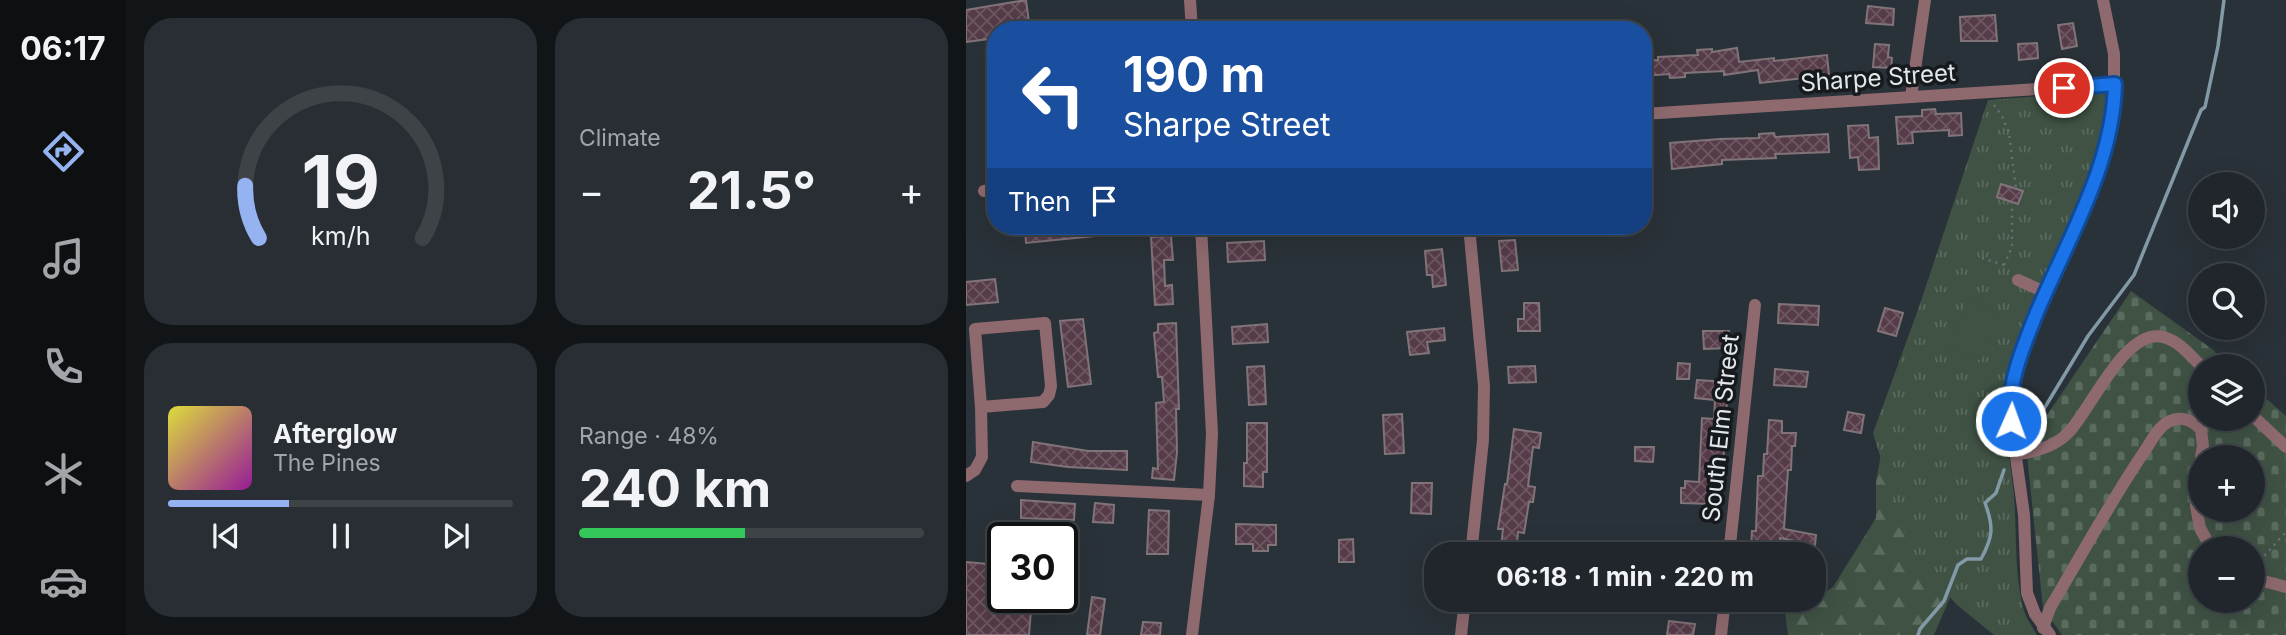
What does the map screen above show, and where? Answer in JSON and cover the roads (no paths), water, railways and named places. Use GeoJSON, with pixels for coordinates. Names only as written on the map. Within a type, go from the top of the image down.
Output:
{"type":"FeatureCollection","features":[{"type":"Feature","properties":{"kind":"street"},"geometry":{"type":"LineString","coordinates":[[1190,0],[1191,21]]}},
{"type":"Feature","properties":{"kind":"street"},"geometry":{"type":"LineString","coordinates":[[1911,97],[1925,0]]}},
{"type":"Feature","properties":{"kind":"street"},"geometry":{"type":"LineString","coordinates":[[2047,631],[2035,614],[2027,593],[2024,515],[2011,421],[2012,385],[2020,355],[2107,144],[2114,113],[2115,84],[2114,54],[2103,0]]}},
{"type":"Feature","properties":{"kind":"street","name":"Sharpe Street"},"geometry":{"type":"LineString","coordinates":[[1652,113],[2115,84]]}},
{"type":"Feature","properties":{"kind":"street"},"geometry":{"type":"LineString","coordinates":[[1192,635],[1209,495],[1213,434],[1202,235]]}},
{"type":"Feature","properties":{"kind":"street"},"geometry":{"type":"LineString","coordinates":[[1470,235],[1484,386],[1483,440],[1472,542]]}},
{"type":"Feature","properties":{"kind":"street"},"geometry":{"type":"LineString","coordinates":[[2018,280],[2045,292]]}},
{"type":"Feature","properties":{"kind":"street","name":"South Elm Street"},"geometry":{"type":"LineString","coordinates":[[1731,542],[1755,306]]}},
{"type":"Feature","properties":{"kind":"street"},"geometry":{"type":"LineString","coordinates":[[966,476],[975,470],[982,457],[975,329],[1045,323],[1051,386],[1049,395],[1043,402],[981,407]]}},
{"type":"Feature","properties":{"kind":"street"},"geometry":{"type":"LineString","coordinates":[[2016,454],[2036,452],[2070,432],[2128,350],[2146,337],[2160,336],[2176,342],[2188,354]]}},
{"type":"Feature","properties":{"kind":"street"},"geometry":{"type":"LineString","coordinates":[[2047,631],[2050,608],[2134,467],[2161,427],[2180,418],[2190,420],[2202,429],[2203,445]]}},
{"type":"Feature","properties":{"kind":"street"},"geometry":{"type":"LineString","coordinates":[[2265,427],[2286,447]]}},
{"type":"Feature","properties":{"kind":"street"},"geometry":{"type":"LineString","coordinates":[[1017,486],[1209,495]]}},
{"type":"Feature","properties":{"kind":"street"},"geometry":{"type":"LineString","coordinates":[[2265,581],[2286,587]]}},
{"type":"Feature","properties":{"kind":"street"},"geometry":{"type":"LineString","coordinates":[[1461,635],[1464,612]]}},
{"type":"Feature","properties":{"kind":"street"},"geometry":{"type":"LineString","coordinates":[[1721,635],[1724,612]]}},
{"type":"Feature","properties":{"kind":"waterway"},"geometry":{"type":"LineString","coordinates":[[2036,422],[2088,336],[2134,275],[2201,110],[2205,107],[2218,46],[2224,0]]}},
{"type":"Feature","properties":{"kind":"waterway"},"geometry":{"type":"LineString","coordinates":[[1918,635],[1944,601],[1958,565],[1967,559],[1981,559],[1991,532],[1985,503],[1996,493],[2004,470]]}}]}
